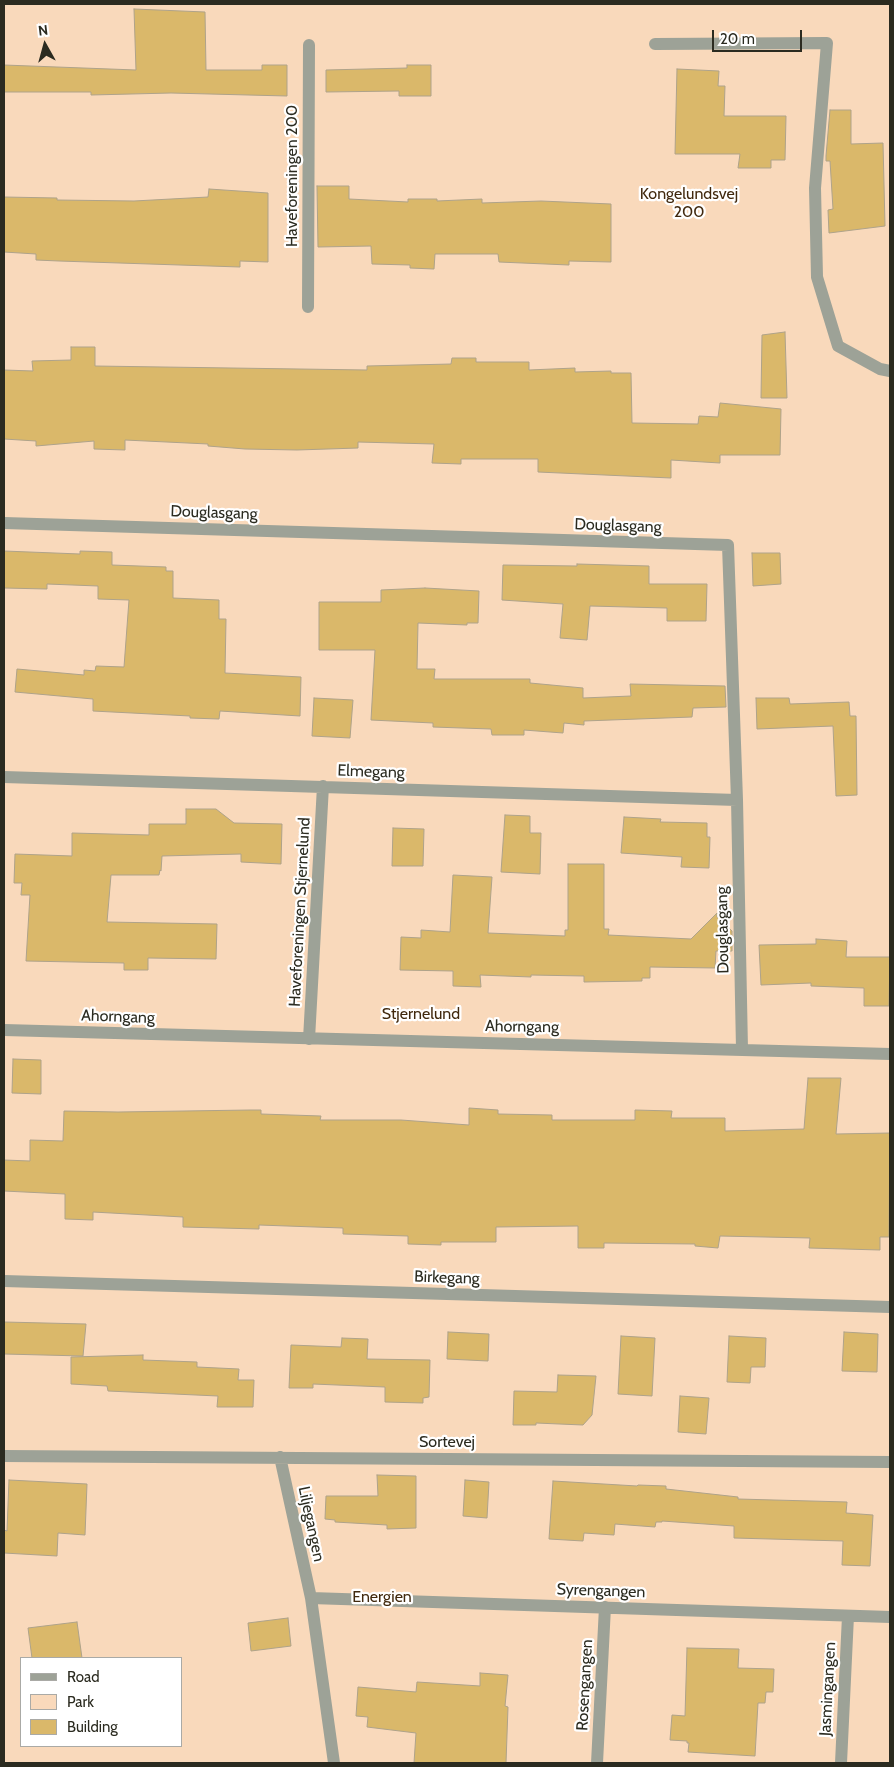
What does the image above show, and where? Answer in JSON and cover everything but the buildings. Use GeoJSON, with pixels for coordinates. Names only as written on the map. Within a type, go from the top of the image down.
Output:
{"type":"FeatureCollection","features":[{"type":"Feature","properties":{"kind":"lane"},"geometry":{"type":"LineString","coordinates":[[655,44],[827,43],[815,188],[817,278],[838,346],[880,369],[890,371]]}},
{"type":"Feature","properties":{"kind":"lane","name":"Haveforeningen 200"},"geometry":{"type":"LineString","coordinates":[[308,307],[309,45]]}},
{"type":"Feature","properties":{"kind":"lane","name":"Douglasgang"},"geometry":{"type":"LineString","coordinates":[[4,523],[728,545],[737,800],[742,1049]]}},
{"type":"Feature","properties":{"kind":"lane","name":"Elmegang"},"geometry":{"type":"LineString","coordinates":[[4,777],[737,800]]}},
{"type":"Feature","properties":{"kind":"lane","name":"Haveforeningen Stjernelund"},"geometry":{"type":"LineString","coordinates":[[309,1039],[323,786]]}},
{"type":"Feature","properties":{"kind":"lane","name":"Ahorngang"},"geometry":{"type":"LineString","coordinates":[[4,1030],[890,1054]]}},
{"type":"Feature","properties":{"kind":"lane","name":"Birkegang"},"geometry":{"type":"LineString","coordinates":[[4,1281],[890,1307]]}},
{"type":"Feature","properties":{"kind":"lane","name":"Sortevej"},"geometry":{"type":"LineString","coordinates":[[4,1456],[890,1462]]}},
{"type":"Feature","properties":{"kind":"lane","name":"Liljegangen"},"geometry":{"type":"LineString","coordinates":[[280,1457],[311,1598],[334,1763]]}},
{"type":"Feature","properties":{"kind":"lane","name":"Syrengangen"},"geometry":{"type":"LineString","coordinates":[[311,1598],[890,1617]]}},
{"type":"Feature","properties":{"kind":"lane","name":"Rosengangen"},"geometry":{"type":"LineString","coordinates":[[597,1763],[605,1607]]}},
{"type":"Feature","properties":{"kind":"lane","name":"Jasmingangen"},"geometry":{"type":"LineString","coordinates":[[841,1763],[848,1616]]}},
{"type":"Feature","properties":{"kind":"green space"},"geometry":{"type":"Polygon","coordinates":[[[4,4],[890,4],[890,1763],[4,1763],[4,4]]]}},
{"type":"Feature","properties":{"kind":"park label","name":"Kongelundsvej 200"},"geometry":{"type":"Point","coordinates":[689,203]}},
{"type":"Feature","properties":{"kind":"park label","name":"Stjernelund"},"geometry":{"type":"Point","coordinates":[421,1014]}},
{"type":"Feature","properties":{"kind":"park label","name":"Energien"},"geometry":{"type":"Point","coordinates":[382,1597]}}]}
